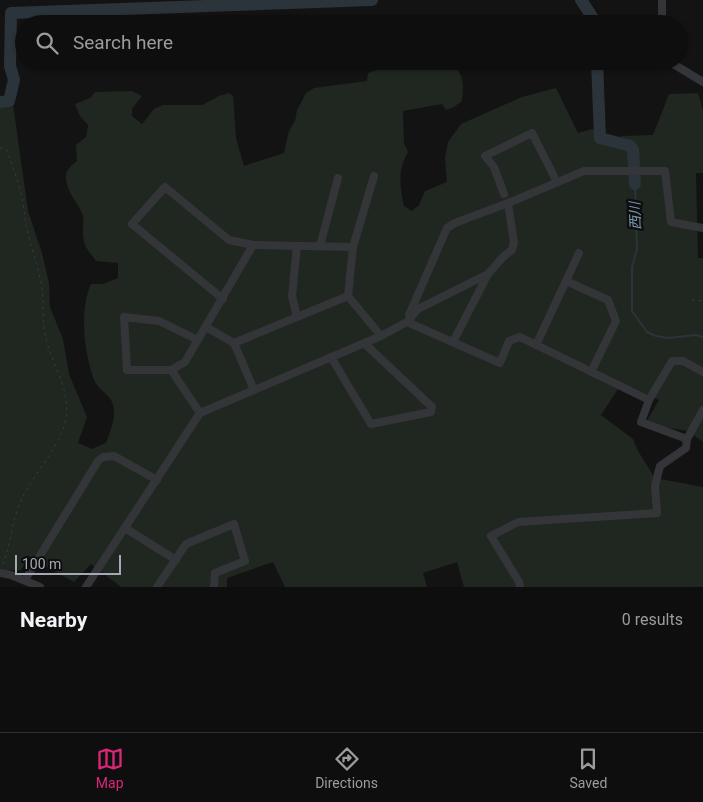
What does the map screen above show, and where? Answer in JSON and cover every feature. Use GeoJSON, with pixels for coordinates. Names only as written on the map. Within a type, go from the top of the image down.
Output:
{"type":"FeatureCollection","features":[{"type":"Feature","properties":{"kind":"street"},"geometry":{"type":"LineString","coordinates":[[662,0],[662,15]]}},
{"type":"Feature","properties":{"kind":"street"},"geometry":{"type":"LineString","coordinates":[[683,70],[703,82]]}},
{"type":"Feature","properties":{"kind":"street"},"geometry":{"type":"LineString","coordinates":[[504,194],[494,167],[485,156],[532,133],[557,182]]}},
{"type":"Feature","properties":{"kind":"street"},"geometry":{"type":"LineString","coordinates":[[407,322],[447,228],[455,223],[584,171],[665,171],[671,222],[703,228]]}},
{"type":"Feature","properties":{"kind":"street"},"geometry":{"type":"LineString","coordinates":[[374,176],[353,247],[348,296],[381,336]]}},
{"type":"Feature","properties":{"kind":"street"},"geometry":{"type":"LineString","coordinates":[[320,246],[338,178]]}},
{"type":"Feature","properties":{"kind":"street"},"geometry":{"type":"LineString","coordinates":[[223,299],[132,224],[165,187],[229,240],[253,245],[353,247]]}},
{"type":"Feature","properties":{"kind":"street"},"geometry":{"type":"LineString","coordinates":[[453,342],[488,274],[512,250],[514,243],[508,203]]}},
{"type":"Feature","properties":{"kind":"street"},"geometry":{"type":"LineString","coordinates":[[198,340],[159,321],[124,317],[127,370],[171,370],[184,362],[198,340],[223,299],[253,245]]}},
{"type":"Feature","properties":{"kind":"street"},"geometry":{"type":"LineString","coordinates":[[297,246],[292,296],[298,317]]}},
{"type":"Feature","properties":{"kind":"street"},"geometry":{"type":"LineString","coordinates":[[536,345],[579,253]]}},
{"type":"Feature","properties":{"kind":"street"},"geometry":{"type":"LineString","coordinates":[[86,587],[200,413],[381,336],[407,322],[418,310],[488,274]]}},
{"type":"Feature","properties":{"kind":"street"},"geometry":{"type":"LineString","coordinates":[[566,281],[608,300],[616,321],[591,372]]}},
{"type":"Feature","properties":{"kind":"street"},"geometry":{"type":"LineString","coordinates":[[234,343],[348,296]]}},
{"type":"Feature","properties":{"kind":"street"},"geometry":{"type":"LineString","coordinates":[[407,322],[500,364],[509,341],[520,337],[649,400]]}},
{"type":"Feature","properties":{"kind":"street"},"geometry":{"type":"LineString","coordinates":[[206,327],[234,343],[254,390]]}},
{"type":"Feature","properties":{"kind":"street"},"geometry":{"type":"LineString","coordinates":[[331,357],[371,424],[431,412],[432,406],[364,343]]}},
{"type":"Feature","properties":{"kind":"street"},"geometry":{"type":"LineString","coordinates":[[687,439],[641,422],[649,400],[672,361],[683,360],[703,372]]}},
{"type":"Feature","properties":{"kind":"street"},"geometry":{"type":"LineString","coordinates":[[171,370],[200,413]]}},
{"type":"Feature","properties":{"kind":"street"},"geometry":{"type":"LineString","coordinates":[[519,584],[491,536],[518,522],[657,513],[655,486],[660,466],[686,448],[687,439],[703,410]]}},
{"type":"Feature","properties":{"kind":"street"},"geometry":{"type":"LineString","coordinates":[[25,580],[98,462],[103,457],[114,456],[157,480]]}},
{"type":"Feature","properties":{"kind":"street"},"geometry":{"type":"LineString","coordinates":[[161,586],[186,544],[234,524],[246,561],[215,573],[214,587]]}},
{"type":"Feature","properties":{"kind":"street"},"geometry":{"type":"LineString","coordinates":[[125,528],[176,560]]}},
{"type":"Feature","properties":{"kind":"street"},"geometry":{"type":"LineString","coordinates":[[0,572],[40,587]]}},
{"type":"Feature","properties":{"kind":"path"},"geometry":{"type":"LineString","coordinates":[[0,148],[6,149],[16,173],[26,225],[42,286],[46,338],[62,381],[66,398],[66,416],[63,427],[54,446],[26,489],[18,508],[0,572]]}},
{"type":"Feature","properties":{"kind":"path"},"geometry":{"type":"LineString","coordinates":[[692,300],[703,301]]}},
{"type":"Feature","properties":{"kind":"shaded area"},"geometry":{"type":"Polygon","coordinates":[[[377,70],[458,70],[462,79],[462,101],[454,107],[446,110],[442,104],[403,111],[404,143],[408,152],[402,166],[401,185],[404,206],[412,211],[419,205],[425,191],[447,182],[445,158],[448,142],[461,124],[522,97],[556,88],[578,133],[603,126],[603,137],[620,141],[621,136],[653,135],[669,94],[698,93],[703,110],[703,173],[696,173],[698,258],[703,258],[703,442],[688,431],[645,424],[659,400],[622,383],[601,415],[633,439],[638,451],[655,478],[703,487],[703,587],[464,587],[457,562],[423,573],[427,587],[285,587],[273,562],[227,578],[227,587],[121,587],[91,564],[74,582],[29,557],[21,570],[0,570],[0,106],[13,104],[28,211],[42,253],[49,283],[50,307],[63,339],[69,374],[87,417],[78,443],[92,449],[106,443],[113,423],[114,407],[111,399],[95,382],[91,371],[84,333],[85,306],[91,284],[103,284],[118,278],[118,263],[96,261],[87,249],[83,237],[82,214],[67,183],[67,171],[77,161],[76,145],[86,137],[88,125],[80,116],[75,104],[90,98],[95,92],[132,91],[142,96],[132,109],[132,116],[142,124],[154,109],[163,105],[202,105],[229,93],[233,96],[236,138],[244,166],[284,153],[289,131],[306,93],[314,88],[367,81],[368,73],[377,70]]]}},
{"type":"Feature","properties":{"kind":"waterway","name":"西川"},"geometry":{"type":"LineString","coordinates":[[0,102],[9,101],[14,80],[10,66],[11,13],[372,0]]}},
{"type":"Feature","properties":{"kind":"waterway","name":"西川"},"geometry":{"type":"LineString","coordinates":[[581,0],[591,15]]}},
{"type":"Feature","properties":{"kind":"waterway","name":"西川"},"geometry":{"type":"LineString","coordinates":[[597,70],[600,138],[630,146],[633,149],[635,184]]}},
{"type":"Feature","properties":{"kind":"waterway","name":"西川"},"geometry":{"type":"LineString","coordinates":[[635,184],[637,249],[632,267],[632,311],[647,332],[656,336],[668,338],[696,335],[703,337]]}}]}
